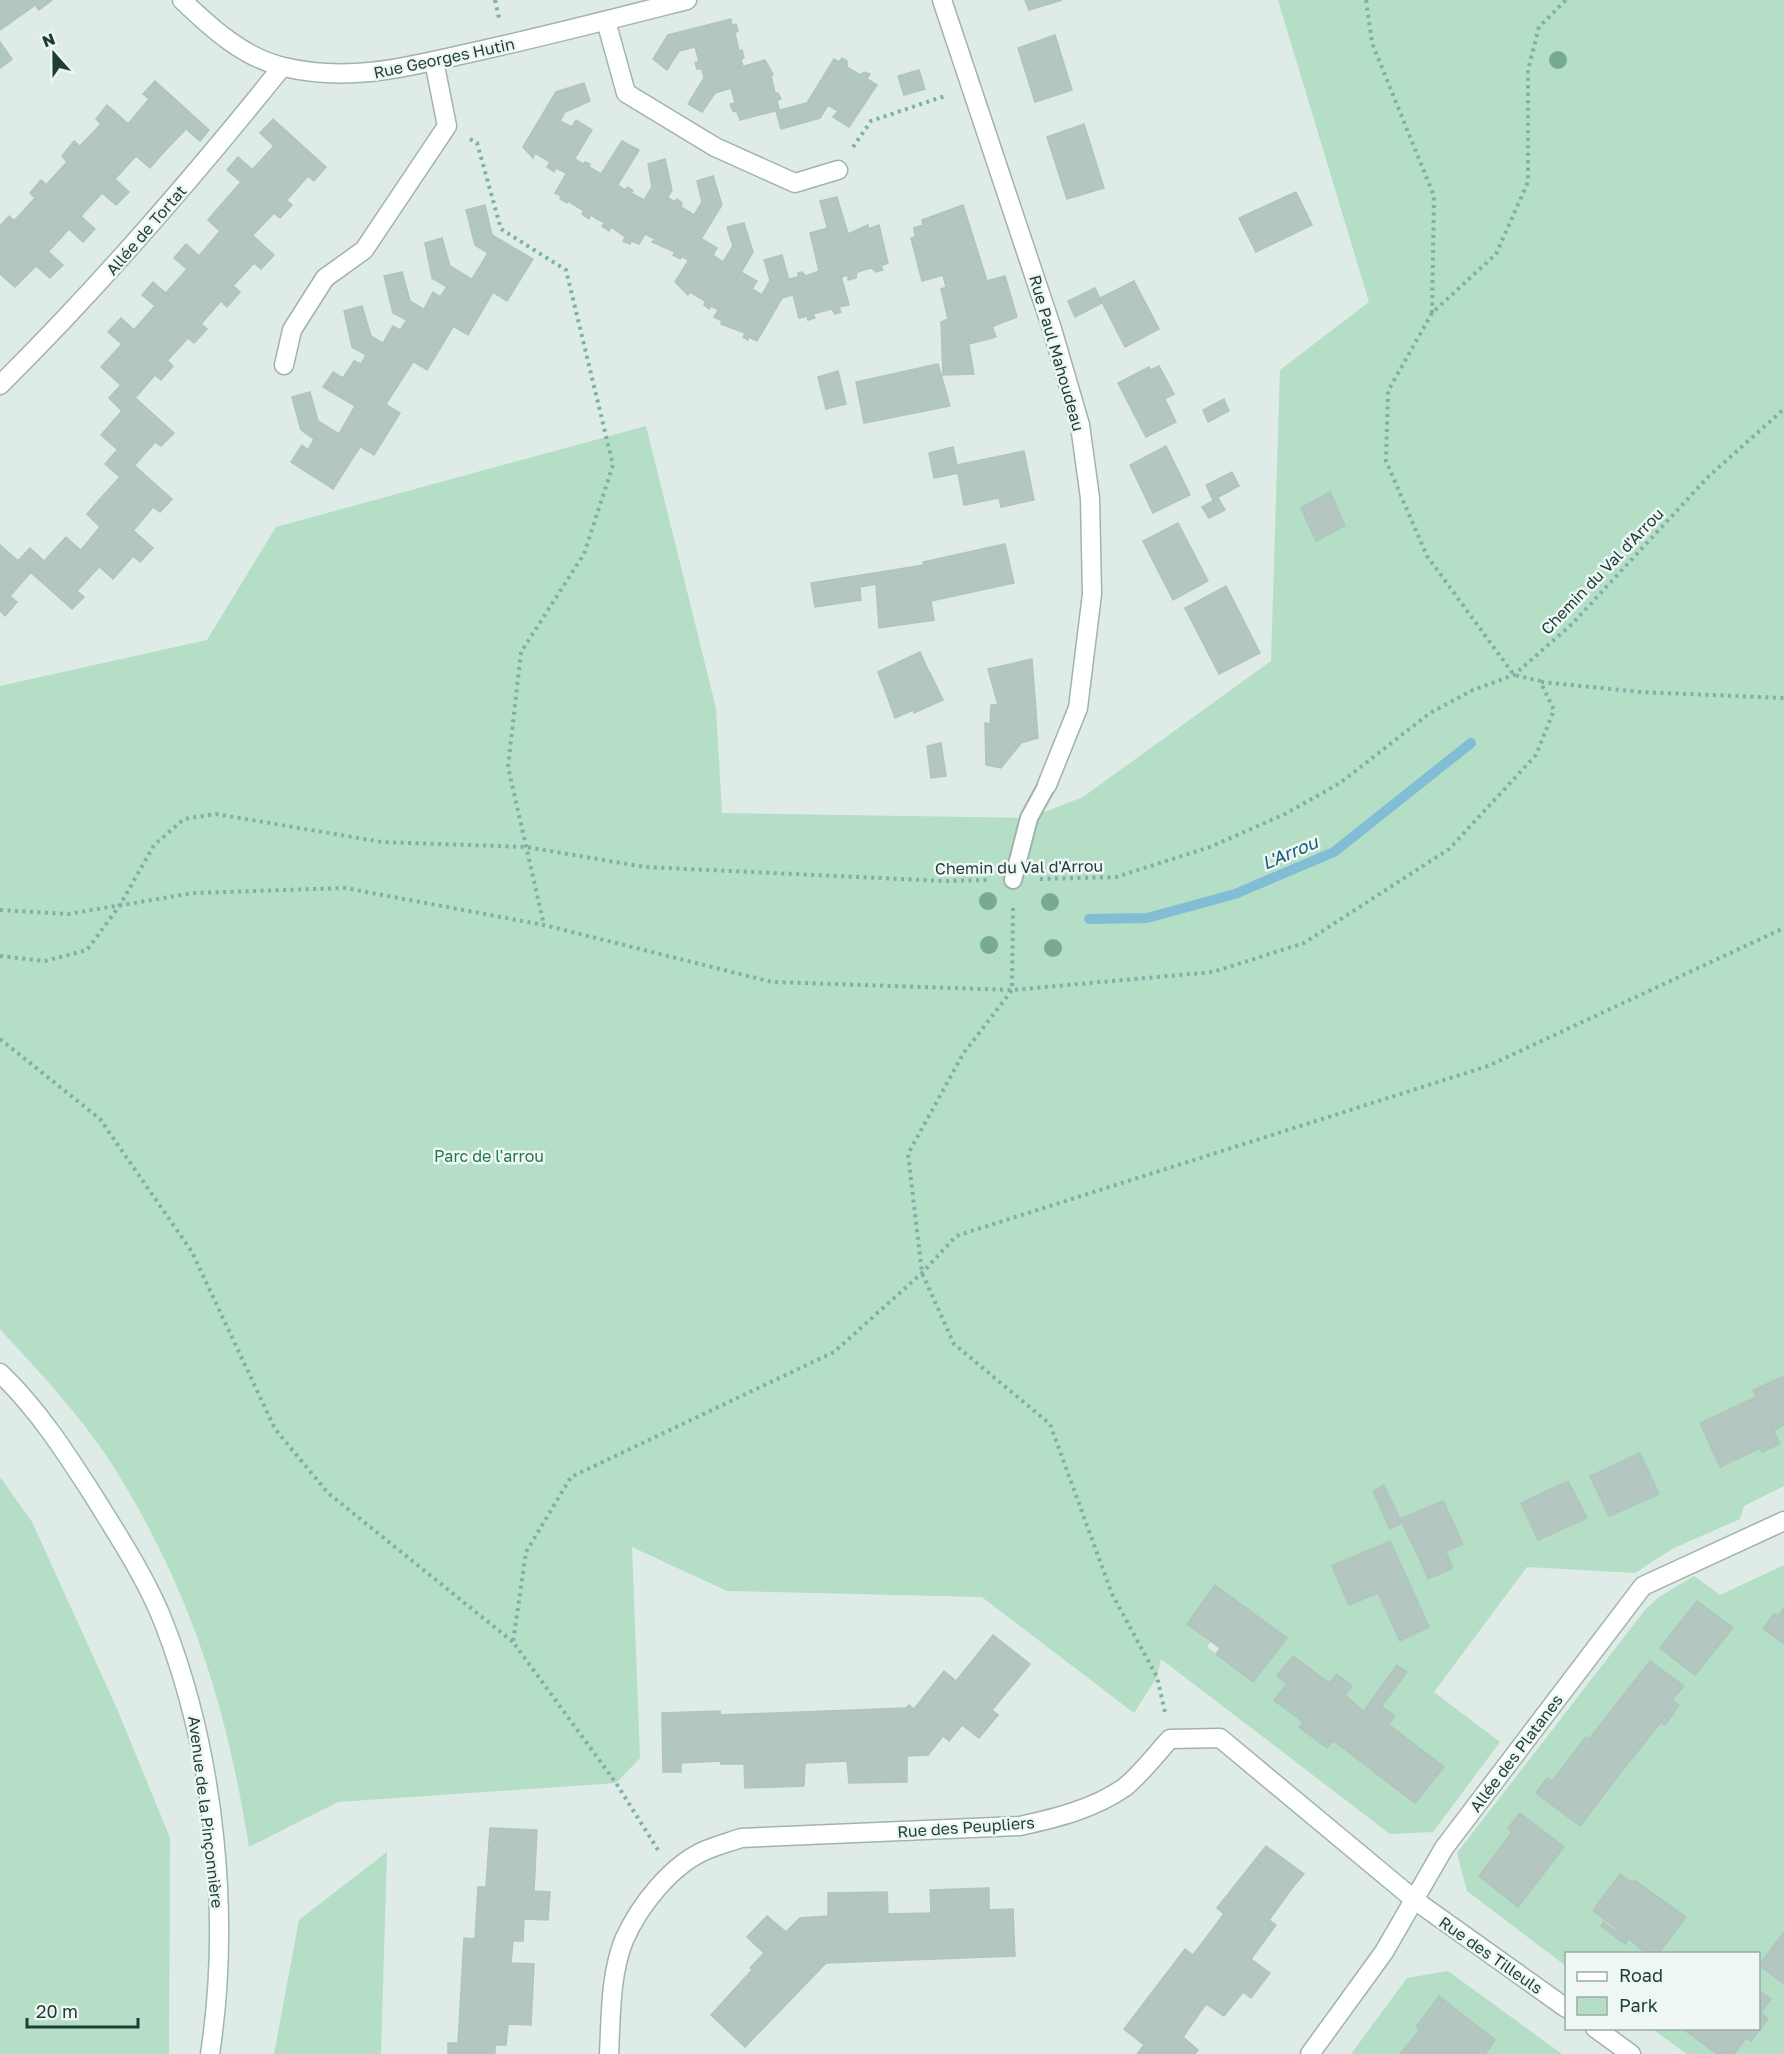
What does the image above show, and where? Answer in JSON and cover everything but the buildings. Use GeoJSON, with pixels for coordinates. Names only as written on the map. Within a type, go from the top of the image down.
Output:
{"type":"FeatureCollection","features":[{"type":"Feature","properties":{"kind":"street","name":"Rue Georges Hutin"},"geometry":{"type":"LineString","coordinates":[[182,0],[205,22],[241,49],[282,67],[327,75],[369,74],[434,61],[687,0]]}},
{"type":"Feature","properties":{"kind":"street","name":"Rue Paul Mahoudeau"},"geometry":{"type":"LineString","coordinates":[[942,0],[1052,329],[1080,424],[1090,498],[1092,594],[1078,708],[1047,785]]}},
{"type":"Feature","properties":{"kind":"street"},"geometry":{"type":"LineString","coordinates":[[606,21],[626,93],[715,147],[795,183],[838,170]]}},
{"type":"Feature","properties":{"kind":"street"},"geometry":{"type":"LineString","coordinates":[[284,365],[292,330],[325,278],[364,250],[447,126],[434,61]]}},
{"type":"Feature","properties":{"kind":"street","name":"Allée de Tortat"},"geometry":{"type":"LineString","coordinates":[[0,385],[75,311],[217,148],[282,67]]}},
{"type":"Feature","properties":{"kind":"street","name":"Avenue de la Pinçonnière"},"geometry":{"type":"LineString","coordinates":[[0,1373],[67,1454],[120,1539],[164,1624],[195,1716],[220,1905],[215,2022],[210,2054]]}},
{"type":"Feature","properties":{"kind":"street","name":"Allée des Platanes"},"geometry":{"type":"LineString","coordinates":[[1310,2054],[1384,1952],[1416,1901],[1444,1848],[1643,1586],[1784,1521]]}},
{"type":"Feature","properties":{"kind":"street"},"geometry":{"type":"LineString","coordinates":[[1170,1739],[1220,1738],[1416,1901]]}},
{"type":"Feature","properties":{"kind":"street","name":"Rue des Peupliers"},"geometry":{"type":"LineString","coordinates":[[609,2054],[613,1988],[624,1941],[646,1902],[673,1873],[705,1850],[741,1838],[1020,1826],[1060,1817],[1096,1804],[1125,1786],[1170,1739]]}},
{"type":"Feature","properties":{"kind":"street","name":"Rue des Tilleuls"},"geometry":{"type":"LineString","coordinates":[[1416,1901],[1565,2007]]}},
{"type":"Feature","properties":{"kind":"street"},"geometry":{"type":"LineString","coordinates":[[1598,2030],[1631,2054]]}},
{"type":"Feature","properties":{"kind":"lane"},"geometry":{"type":"LineString","coordinates":[[1013,880],[1029,818],[1047,785]]}},
{"type":"Feature","properties":{"kind":"path"},"geometry":{"type":"LineString","coordinates":[[1366,0],[1372,43],[1434,196],[1432,313]]}},
{"type":"Feature","properties":{"kind":"path"},"geometry":{"type":"LineString","coordinates":[[1566,0],[1539,27],[1528,70],[1528,182],[1496,254],[1432,313],[1388,391],[1386,462],[1427,556],[1514,675],[1540,681],[1640,692],[1784,698]]}},
{"type":"Feature","properties":{"kind":"path"},"geometry":{"type":"LineString","coordinates":[[838,170],[871,121],[951,94]]}},
{"type":"Feature","properties":{"kind":"path"},"geometry":{"type":"LineString","coordinates":[[447,126],[477,143],[501,229],[566,270],[613,465],[584,554],[521,652],[508,767],[544,926]]}},
{"type":"Feature","properties":{"kind":"path","name":"Chemin du Val d'Arrou"},"geometry":{"type":"LineString","coordinates":[[0,956],[45,961],[87,950],[120,905],[154,845],[184,819],[216,813],[382,842],[526,846],[645,867],[944,881],[1116,878],[1210,847],[1285,814],[1340,783],[1430,713],[1473,690],[1514,675],[1572,624],[1709,476],[1784,409]]}},
{"type":"Feature","properties":{"kind":"path"},"geometry":{"type":"LineString","coordinates":[[0,910],[68,914],[193,893],[345,888],[544,926],[772,982],[1012,990],[1213,972],[1304,943],[1449,849],[1536,755],[1554,710],[1540,681]]}},
{"type":"Feature","properties":{"kind":"path"},"geometry":{"type":"LineString","coordinates":[[1013,880],[1012,990],[963,1054],[908,1154],[922,1273],[954,1344],[1050,1424],[1113,1594],[1157,1677],[1170,1739]]}},
{"type":"Feature","properties":{"kind":"path"},"geometry":{"type":"LineString","coordinates":[[513,1642],[526,1552],[572,1477],[834,1352],[922,1273],[956,1236],[1488,1066],[1784,928]]}},
{"type":"Feature","properties":{"kind":"path"},"geometry":{"type":"LineString","coordinates":[[0,1039],[100,1119],[192,1252],[275,1429],[328,1493],[513,1642],[616,1783],[673,1873]]}},
{"type":"Feature","properties":{"kind":"green space","name":"Parc de l'arrou"},"geometry":{"type":"Polygon","coordinates":[[[1278,0],[1784,0],[1784,1376],[1754,1390],[1756,1397],[1700,1423],[1720,1467],[1760,1448],[1762,1452],[1779,1445],[1773,1431],[1784,1425],[1784,1486],[1744,1506],[1740,1519],[1672,1549],[1635,1573],[1527,1567],[1434,1692],[1500,1742],[1433,1832],[1390,1834],[1161,1659],[1157,1677],[1134,1713],[982,1597],[727,1591],[632,1547],[640,1758],[616,1783],[338,1802],[249,1847],[230,1748],[218,1701],[204,1656],[168,1566],[120,1477],[93,1437],[0,1329],[0,686],[207,640],[276,527],[646,426],[716,708],[722,813],[1029,818],[1083,797],[1271,661],[1280,370],[1369,302],[1278,0]],[[1639,1453],[1590,1476],[1609,1516],[1658,1494],[1639,1453]],[[1568,1481],[1521,1503],[1538,1540],[1586,1518],[1568,1481]],[[1384,1485],[1373,1491],[1402,1523],[1428,1578],[1453,1568],[1446,1552],[1463,1543],[1443,1501],[1401,1519],[1384,1485]],[[1390,1541],[1333,1566],[1378,1593],[1400,1640],[1429,1627],[1390,1541]],[[1215,1585],[1187,1624],[1210,1642],[1207,1647],[1253,1681],[1215,1585]],[[1293,1656],[1278,1676],[1287,1684],[1275,1700],[1303,1722],[1299,1727],[1327,1748],[1333,1741],[1415,1803],[1443,1767],[1388,1724],[1394,1716],[1381,1706],[1407,1672],[1397,1666],[1363,1712],[1345,1695],[1352,1686],[1337,1674],[1329,1683],[1293,1656]]]}},
{"type":"Feature","properties":{"kind":"green space"},"geometry":{"type":"Polygon","coordinates":[[[0,1477],[32,1522],[118,1711],[170,1838],[169,2054],[0,2054],[0,1477]]]}},
{"type":"Feature","properties":{"kind":"green space"},"geometry":{"type":"Polygon","coordinates":[[[1784,1565],[1784,1608],[1778,1616],[1774,1614],[1784,1644],[1784,1932],[1760,1964],[1760,1952],[1658,1952],[1634,1881],[1633,1883],[1620,1874],[1593,1910],[1606,1920],[1601,1927],[1624,1943],[1628,1940],[1646,1952],[1565,1952],[1565,1965],[1467,1891],[1457,1853],[1645,1610],[1659,1597],[1694,1576],[1720,1595],[1784,1565]],[[1732,1628],[1661,1648],[1695,1675],[1732,1628]],[[1650,1661],[1589,1739],[1586,1737],[1552,1781],[1547,1779],[1536,1793],[1580,1826],[1660,1722],[1665,1724],[1679,1706],[1672,1700],[1684,1686],[1650,1661]],[[1520,1813],[1508,1828],[1512,1832],[1479,1876],[1518,1907],[1564,1847],[1520,1813]]]}},
{"type":"Feature","properties":{"kind":"green space"},"geometry":{"type":"Polygon","coordinates":[[[387,1852],[381,2054],[274,2054],[299,1920],[387,1852]]]}},
{"type":"Feature","properties":{"kind":"green space"},"geometry":{"type":"Polygon","coordinates":[[[1760,1966],[1784,1984],[1784,2054],[1734,2054],[1746,2038],[1751,2041],[1768,2019],[1761,2012],[1771,1999],[1760,1991],[1760,1966]]]}},
{"type":"Feature","properties":{"kind":"green space"},"geometry":{"type":"Polygon","coordinates":[[[1448,1971],[1562,2054],[1485,2054],[1495,2040],[1439,1996],[1416,2026],[1421,2031],[1400,2054],[1351,2054],[1407,1978],[1448,1971]]]}},
{"type":"Feature","properties":{"kind":"green space"},"geometry":{"type":"Polygon","coordinates":[[[1653,2030],[1687,2030],[1717,2054],[1687,2054],[1653,2030]]]}},
{"type":"Feature","properties":{"kind":"waterway","name":"L'Arrou"},"geometry":{"type":"LineString","coordinates":[[1089,919],[1147,918],[1235,894],[1334,852],[1471,743]]}}]}
